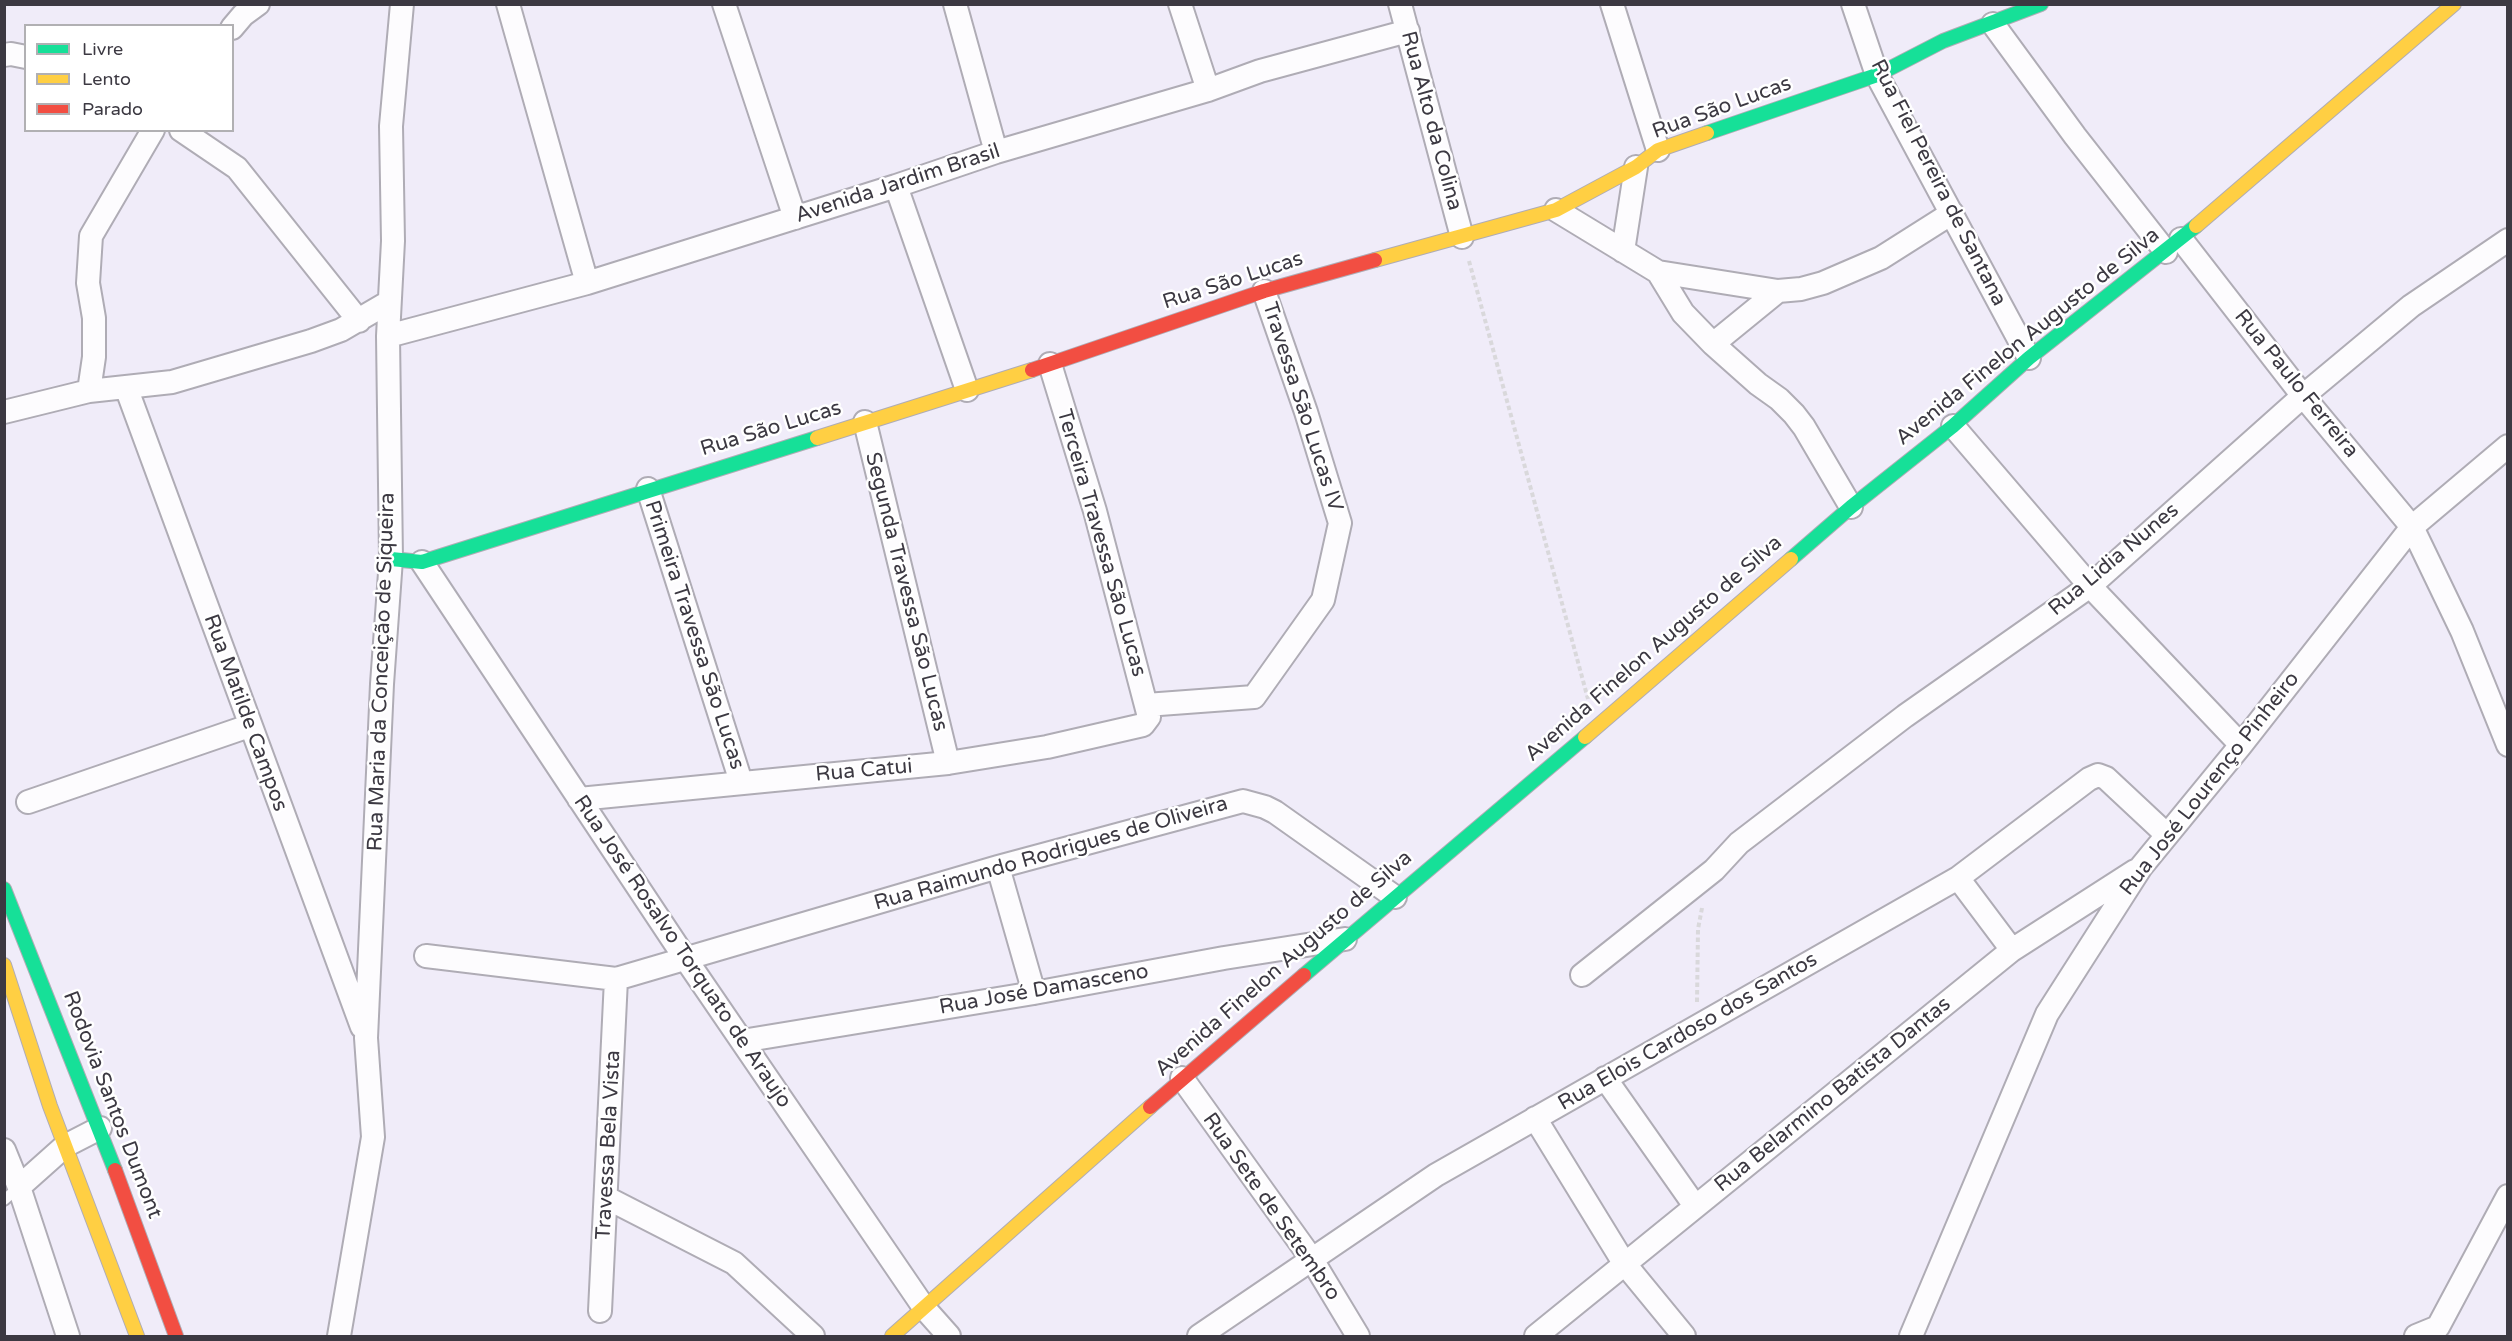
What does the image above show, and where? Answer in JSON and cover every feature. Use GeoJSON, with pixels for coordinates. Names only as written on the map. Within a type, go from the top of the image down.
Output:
{"type":"FeatureCollection","features":[{"type":"Feature","properties":{"kind":"main road","name":"Rua São Lucas"},"geometry":{"type":"LineString","coordinates":[[422,562],[1050,364],[1264,291],[1556,210],[1636,166],[1658,150],[1877,75],[1943,41],[2041,4]]}},
{"type":"Feature","properties":{"kind":"main road","name":"Avenida Finelon Augusto de Silva"},"geometry":{"type":"LineString","coordinates":[[892,1336],[1182,1078],[1596,728],[1851,507],[1953,426],[2029,358],[2174,246],[2454,4]]}},
{"type":"Feature","properties":{"kind":"main road"},"geometry":{"type":"LineString","coordinates":[[391,559],[422,562]]}},
{"type":"Feature","properties":{"kind":"main road","name":"Rodovia Santos Dumont"},"geometry":{"type":"LineString","coordinates":[[4,889],[100,1128],[176,1336]]}},
{"type":"Feature","properties":{"kind":"main road"},"geometry":{"type":"LineString","coordinates":[[4,965],[65,1146],[137,1336]]}},
{"type":"Feature","properties":{"kind":"street"},"geometry":{"type":"LineString","coordinates":[[234,26],[243,15],[258,4]]}},
{"type":"Feature","properties":{"kind":"street","name":"Rua Maria da Conceição de Siqueira"},"geometry":{"type":"LineString","coordinates":[[339,1336],[372,1137],[366,1038],[382,684],[391,559],[388,336],[393,241],[391,126],[402,4]]}},
{"type":"Feature","properties":{"kind":"street"},"geometry":{"type":"LineString","coordinates":[[508,4],[587,284]]}},
{"type":"Feature","properties":{"kind":"street"},"geometry":{"type":"LineString","coordinates":[[724,4],[795,218]]}},
{"type":"Feature","properties":{"kind":"street"},"geometry":{"type":"LineString","coordinates":[[955,4],[996,152]]}},
{"type":"Feature","properties":{"kind":"street"},"geometry":{"type":"LineString","coordinates":[[1179,4],[1208,90]]}},
{"type":"Feature","properties":{"kind":"street","name":"Rua Alto da Colina"},"geometry":{"type":"LineString","coordinates":[[1400,4],[1462,237]]}},
{"type":"Feature","properties":{"kind":"street"},"geometry":{"type":"LineString","coordinates":[[1612,4],[1658,150]]}},
{"type":"Feature","properties":{"kind":"street","name":"Rua Fiel Pereira de Santana"},"geometry":{"type":"LineString","coordinates":[[1853,4],[1877,75],[2029,358]]}},
{"type":"Feature","properties":{"kind":"street","name":"Rua Paulo Ferreira"},"geometry":{"type":"LineString","coordinates":[[1993,24],[2075,136],[2174,246],[2412,527],[2462,631],[2508,745]]}},
{"type":"Feature","properties":{"kind":"street","name":"Avenida Jardim Brasil"},"geometry":{"type":"LineString","coordinates":[[388,336],[587,284],[996,152],[1208,90],[1260,71],[1408,31]]}},
{"type":"Feature","properties":{"kind":"street"},"geometry":{"type":"LineString","coordinates":[[4,55],[24,57]]}},
{"type":"Feature","properties":{"kind":"street"},"geometry":{"type":"LineString","coordinates":[[89,391],[94,357],[94,318],[88,284],[92,236],[152,132]]}},
{"type":"Feature","properties":{"kind":"street"},"geometry":{"type":"LineString","coordinates":[[184,132],[237,168],[359,321]]}},
{"type":"Feature","properties":{"kind":"street"},"geometry":{"type":"LineString","coordinates":[[1623,251],[1636,166]]}},
{"type":"Feature","properties":{"kind":"street"},"geometry":{"type":"LineString","coordinates":[[896,186],[967,390]]}},
{"type":"Feature","properties":{"kind":"street"},"geometry":{"type":"LineString","coordinates":[[1556,210],[1658,272],[1778,291],[1823,284],[1881,258],[1952,213]]}},
{"type":"Feature","properties":{"kind":"street","name":"Rua Lidia Nunes"},"geometry":{"type":"LineString","coordinates":[[1582,975],[1714,870],[1739,843],[1905,716],[2090,586],[2303,396],[2411,306],[2508,240]]}},
{"type":"Feature","properties":{"kind":"street"},"geometry":{"type":"LineString","coordinates":[[1658,272],[1683,313],[1713,344],[1794,414],[1851,507]]}},
{"type":"Feature","properties":{"kind":"street","name":"Travessa São Lucas IV"},"geometry":{"type":"LineString","coordinates":[[1264,291],[1306,412],[1340,523]]}},
{"type":"Feature","properties":{"kind":"street"},"geometry":{"type":"LineString","coordinates":[[1713,344],[1778,291]]}},
{"type":"Feature","properties":{"kind":"street"},"geometry":{"type":"LineString","coordinates":[[4,412],[89,391],[172,382],[311,341],[359,321],[389,302]]}},
{"type":"Feature","properties":{"kind":"street","name":"Terceira Travessa São Lucas"},"geometry":{"type":"LineString","coordinates":[[1050,364],[1095,511],[1146,714]]}},
{"type":"Feature","properties":{"kind":"street","name":"Rua Matilde Campos"},"geometry":{"type":"LineString","coordinates":[[126,387],[249,726],[366,1038]]}},
{"type":"Feature","properties":{"kind":"street","name":"Segunda Travessa São Lucas"},"geometry":{"type":"LineString","coordinates":[[865,422],[948,763]]}},
{"type":"Feature","properties":{"kind":"street"},"geometry":{"type":"LineString","coordinates":[[1953,426],[2090,586],[2241,745]]}},
{"type":"Feature","properties":{"kind":"street","name":"Rua José Lourenço Pinheiro"},"geometry":{"type":"LineString","coordinates":[[1913,1335],[2047,1014],[2141,867],[2241,745],[2412,527],[2508,446]]}},
{"type":"Feature","properties":{"kind":"street","name":"Primeira Travessa São Lucas"},"geometry":{"type":"LineString","coordinates":[[648,489],[741,782]]}},
{"type":"Feature","properties":{"kind":"street","name":"Rua Catui"},"geometry":{"type":"LineString","coordinates":[[579,799],[948,763],[1047,747],[1138,728],[1146,714],[1254,697],[1323,600],[1340,523]]}},
{"type":"Feature","properties":{"kind":"street","name":"Rua José Rosalvo Torquato de Araujo"},"geometry":{"type":"LineString","coordinates":[[422,562],[685,958],[925,1309],[949,1336]]}},
{"type":"Feature","properties":{"kind":"street"},"geometry":{"type":"LineString","coordinates":[[28,802],[249,726]]}},
{"type":"Feature","properties":{"kind":"street","name":"Rua Elois Cardoso dos Santos"},"geometry":{"type":"LineString","coordinates":[[1199,1336],[1311,1258],[1436,1176],[1958,878],[2089,779],[2098,775],[2106,778],[2167,835]]}},
{"type":"Feature","properties":{"kind":"street","name":"Rua Raimundo Rodrigues de Oliveira"},"geometry":{"type":"LineString","coordinates":[[616,979],[998,867],[1243,801],[1266,807],[1275,812],[1395,897]]}},
{"type":"Feature","properties":{"kind":"street"},"geometry":{"type":"LineString","coordinates":[[998,867],[1034,993]]}},
{"type":"Feature","properties":{"kind":"street","name":"Rua Belarmino Batista Dantas"},"geometry":{"type":"LineString","coordinates":[[1536,1336],[2013,950],[2141,867]]}},
{"type":"Feature","properties":{"kind":"street"},"geometry":{"type":"LineString","coordinates":[[1958,878],[2013,950]]}},
{"type":"Feature","properties":{"kind":"street","name":"Rua José Damasceno"},"geometry":{"type":"LineString","coordinates":[[742,1041],[1345,939]]}},
{"type":"Feature","properties":{"kind":"street"},"geometry":{"type":"LineString","coordinates":[[426,956],[616,979]]}},
{"type":"Feature","properties":{"kind":"street","name":"Travessa Bela Vista"},"geometry":{"type":"LineString","coordinates":[[600,1311],[616,979]]}},
{"type":"Feature","properties":{"kind":"street","name":"Rua Sete de Setembro"},"geometry":{"type":"LineString","coordinates":[[1182,1078],[1311,1258],[1358,1336]]}},
{"type":"Feature","properties":{"kind":"street"},"geometry":{"type":"LineString","coordinates":[[1605,1078],[1695,1206]]}},
{"type":"Feature","properties":{"kind":"street"},"geometry":{"type":"LineString","coordinates":[[1535,1119],[1624,1263],[1684,1336]]}},
{"type":"Feature","properties":{"kind":"street"},"geometry":{"type":"LineString","coordinates":[[12,1193],[65,1146],[100,1128]]}},
{"type":"Feature","properties":{"kind":"street"},"geometry":{"type":"LineString","coordinates":[[4,1150],[12,1193],[68,1336]]}},
{"type":"Feature","properties":{"kind":"street"},"geometry":{"type":"LineString","coordinates":[[2416,1336],[2440,1332],[2508,1196]]}},
{"type":"Feature","properties":{"kind":"street"},"geometry":{"type":"LineString","coordinates":[[607,1198],[734,1263],[813,1336]]}},
{"type":"Feature","properties":{"kind":"path"},"geometry":{"type":"LineString","coordinates":[[1462,237],[1596,728]]}},
{"type":"Feature","properties":{"kind":"path"},"geometry":{"type":"LineString","coordinates":[[1696,1026],[1698,929],[1714,870]]}},
{"type":"Feature","properties":{"kind":"traffic: fast"},"geometry":{"type":"LineString","coordinates":[[1707,133],[1877,75],[1943,41],[2041,4]]}},
{"type":"Feature","properties":{"kind":"traffic: fast"},"geometry":{"type":"LineString","coordinates":[[1791,559],[1851,507],[1953,426],[2029,358],[2196,226]]}},
{"type":"Feature","properties":{"kind":"traffic: fast"},"geometry":{"type":"LineString","coordinates":[[391,559],[422,562],[817,438]]}},
{"type":"Feature","properties":{"kind":"traffic: fast"},"geometry":{"type":"LineString","coordinates":[[1304,975],[1585,737]]}},
{"type":"Feature","properties":{"kind":"traffic: fast"},"geometry":{"type":"LineString","coordinates":[[4,889],[115,1170]]}},
{"type":"Feature","properties":{"kind":"traffic: slow"},"geometry":{"type":"LineString","coordinates":[[2196,226],[2454,4]]}},
{"type":"Feature","properties":{"kind":"traffic: slow"},"geometry":{"type":"LineString","coordinates":[[1375,260],[1556,210],[1636,167],[1658,150],[1707,133]]}},
{"type":"Feature","properties":{"kind":"traffic: slow"},"geometry":{"type":"LineString","coordinates":[[817,438],[1032,370]]}},
{"type":"Feature","properties":{"kind":"traffic: slow"},"geometry":{"type":"LineString","coordinates":[[1585,737],[1791,559]]}},
{"type":"Feature","properties":{"kind":"traffic: slow"},"geometry":{"type":"LineString","coordinates":[[4,965],[50,1106],[137,1336]]}},
{"type":"Feature","properties":{"kind":"traffic: slow"},"geometry":{"type":"LineString","coordinates":[[892,1336],[1150,1107]]}},
{"type":"Feature","properties":{"kind":"traffic: jam"},"geometry":{"type":"LineString","coordinates":[[1032,370],[1264,291],[1375,260]]}},
{"type":"Feature","properties":{"kind":"traffic: jam"},"geometry":{"type":"LineString","coordinates":[[1150,1107],[1304,975]]}},
{"type":"Feature","properties":{"kind":"traffic: jam"},"geometry":{"type":"LineString","coordinates":[[115,1170],[176,1336]]}}]}
